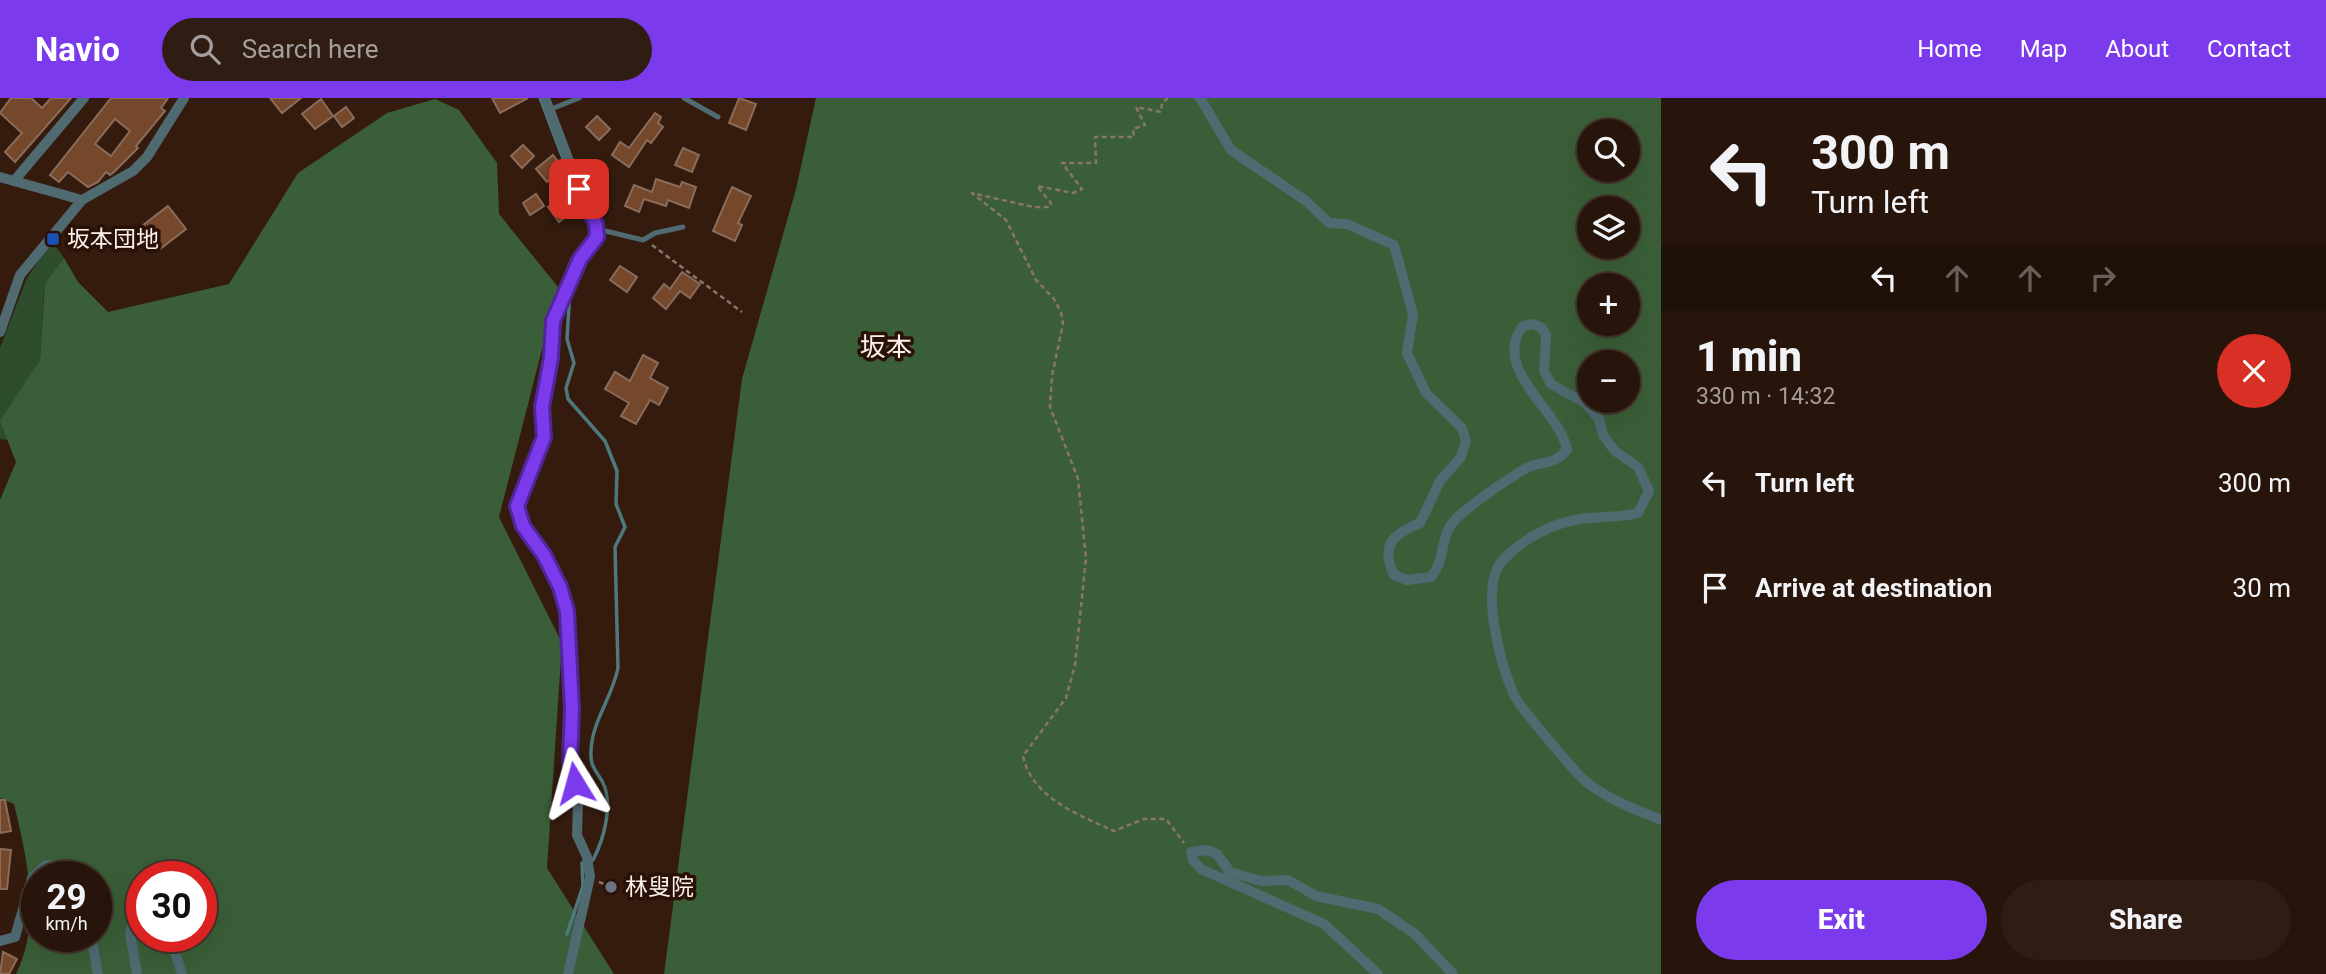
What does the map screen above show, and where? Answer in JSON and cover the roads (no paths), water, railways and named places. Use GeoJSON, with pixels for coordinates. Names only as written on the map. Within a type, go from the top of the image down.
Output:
{"type":"FeatureCollection","features":[{"type":"Feature","properties":{"kind":"street"},"geometry":{"type":"LineString","coordinates":[[14,181],[84,98]]}},
{"type":"Feature","properties":{"kind":"street"},"geometry":{"type":"LineString","coordinates":[[0,332],[20,275],[82,200],[133,171],[147,157],[184,98]]}},
{"type":"Feature","properties":{"kind":"street"},"geometry":{"type":"LineString","coordinates":[[545,98],[597,229],[597,237],[580,259],[553,321],[551,358],[542,407],[544,437],[517,506],[523,526],[544,555],[560,587],[567,611],[572,709],[570,762],[578,802],[577,835],[588,862],[590,877],[568,974]]}},
{"type":"Feature","properties":{"kind":"street"},"geometry":{"type":"LineString","coordinates":[[1200,98],[1231,150],[1306,201],[1329,223],[1347,224],[1394,246],[1413,314],[1407,354],[1426,393],[1462,428],[1465,441],[1461,457],[1440,481],[1420,523],[1397,532],[1390,545],[1388,561],[1394,575],[1407,580],[1431,577],[1441,565],[1443,536],[1459,516],[1527,467],[1557,461],[1567,450],[1564,435],[1522,378],[1514,349],[1515,337],[1523,326],[1533,324],[1542,328],[1546,335],[1544,371],[1551,384],[1586,403],[1599,419],[1603,435],[1615,451],[1638,467],[1649,491],[1638,513],[1625,517],[1581,519],[1553,526],[1531,538],[1500,563],[1491,581],[1492,598],[1499,646],[1515,697],[1586,782],[1635,810],[1661,820]]}},
{"type":"Feature","properties":{"kind":"street"},"geometry":{"type":"LineString","coordinates":[[0,177],[82,200]]}},
{"type":"Feature","properties":{"kind":"street"},"geometry":{"type":"LineString","coordinates":[[1378,974],[1324,924],[1201,869],[1193,860],[1191,852],[1207,850],[1217,854],[1230,872],[1261,881],[1288,880],[1316,896],[1378,909],[1415,934],[1454,974]]}},
{"type":"Feature","properties":{"kind":"street"},"geometry":{"type":"LineString","coordinates":[[0,941],[15,937],[21,916]]}},
{"type":"Feature","properties":{"kind":"street"},"geometry":{"type":"LineString","coordinates":[[94,952],[98,974]]}},
{"type":"Feature","properties":{"kind":"street"},"geometry":{"type":"LineString","coordinates":[[133,952],[137,974]]}},
{"type":"Feature","properties":{"kind":"street"},"geometry":{"type":"LineString","coordinates":[[175,952],[182,974]]}},
{"type":"Feature","properties":{"kind":"lane"},"geometry":{"type":"LineString","coordinates":[[550,110],[579,98]]}},
{"type":"Feature","properties":{"kind":"lane"},"geometry":{"type":"LineString","coordinates":[[684,98],[718,117]]}},
{"type":"Feature","properties":{"kind":"lane"},"geometry":{"type":"LineString","coordinates":[[597,229],[643,240],[655,233],[682,227]]}},
{"type":"Feature","properties":{"kind":"waterway"},"geometry":{"type":"LineString","coordinates":[[540,98],[583,211]]}},
{"type":"Feature","properties":{"kind":"waterway"},"geometry":{"type":"LineString","coordinates":[[567,282],[565,277],[572,259],[579,253]]}},
{"type":"Feature","properties":{"kind":"waterway"},"geometry":{"type":"LineString","coordinates":[[567,934],[583,886],[582,863],[593,860],[606,821],[606,790],[592,764],[591,751],[598,719],[618,668],[615,547],[625,527],[616,504],[617,471],[605,441],[568,399],[566,388],[574,363],[567,339],[570,290]]}},
{"type":"Feature","properties":{"kind":"place","name":"坂本団地"},"geometry":{"type":"Point","coordinates":[53,239]}},
{"type":"Feature","properties":{"kind":"place","name":"林叟院"},"geometry":{"type":"Point","coordinates":[611,887]}},
{"type":"Feature","properties":{"kind":"district","name":"坂本"},"geometry":{"type":"Point","coordinates":[886,347]}}]}
